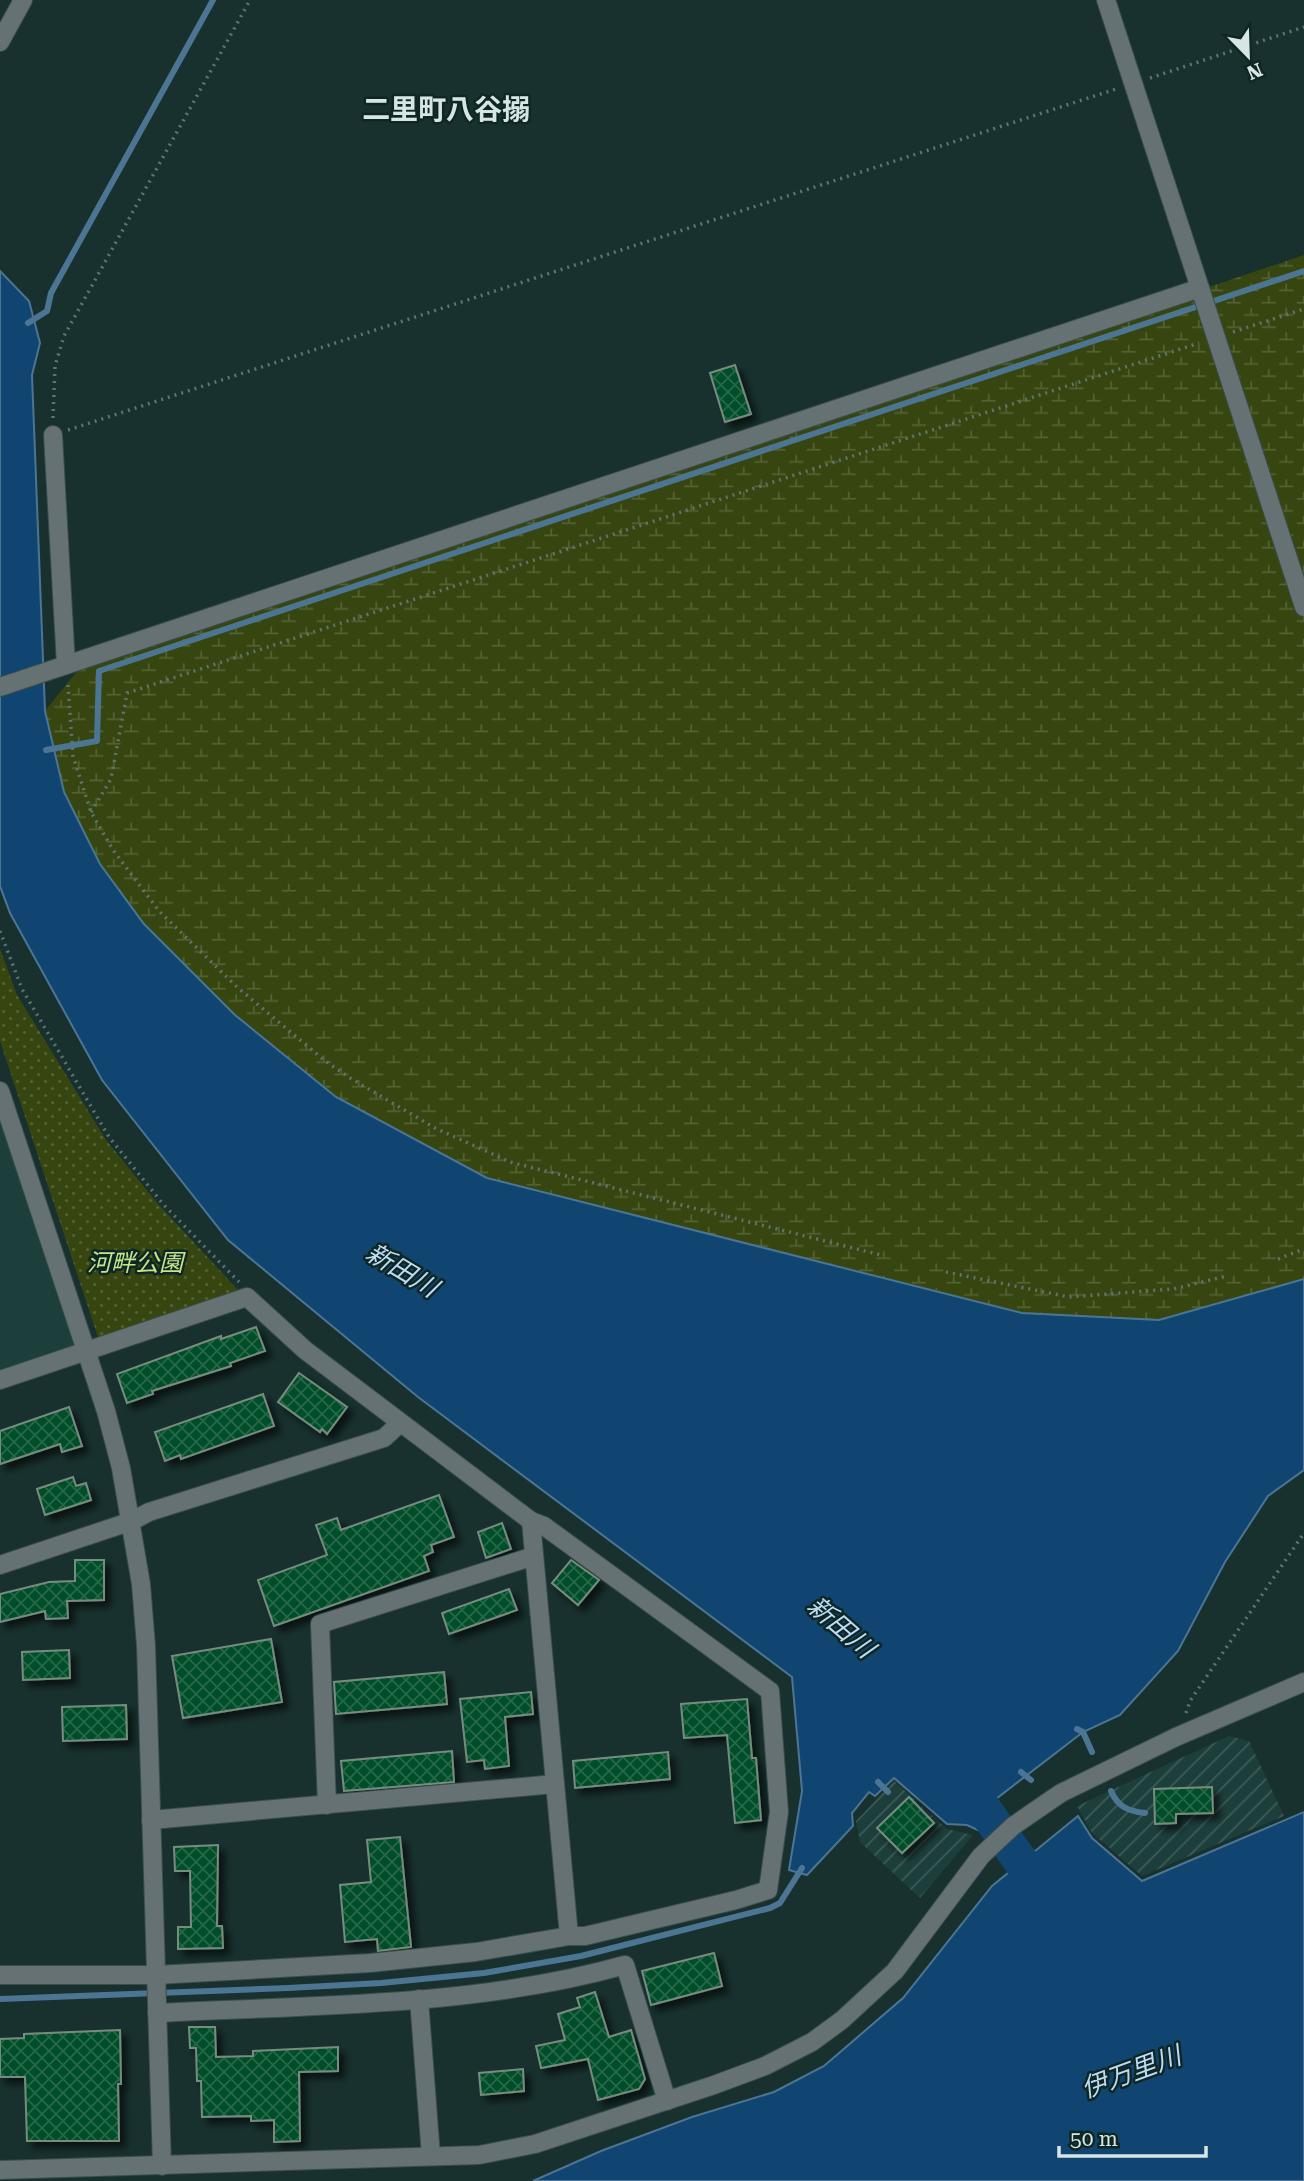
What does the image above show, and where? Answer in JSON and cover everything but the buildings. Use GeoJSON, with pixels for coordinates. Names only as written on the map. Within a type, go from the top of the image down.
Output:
{"type":"FeatureCollection","features":[{"type":"Feature","properties":{"kind":"street"},"geometry":{"type":"LineString","coordinates":[[0,42],[23,0]]}},
{"type":"Feature","properties":{"kind":"street"},"geometry":{"type":"LineString","coordinates":[[1106,0],[1304,607]]}},
{"type":"Feature","properties":{"kind":"street"},"geometry":{"type":"LineString","coordinates":[[0,687],[1200,288]]}},
{"type":"Feature","properties":{"kind":"street"},"geometry":{"type":"LineString","coordinates":[[53,435],[66,665]]}},
{"type":"Feature","properties":{"kind":"street"},"geometry":{"type":"LineString","coordinates":[[0,1091],[115,1445],[141,1584],[146,1646],[162,2166]]}},
{"type":"Feature","properties":{"kind":"street"},"geometry":{"type":"LineString","coordinates":[[0,1380],[247,1297],[305,1350],[400,1424],[770,1691],[779,1812],[768,1890],[585,1936],[569,1936],[476,1952],[370,1963],[156,1975],[0,1975]]}},
{"type":"Feature","properties":{"kind":"street"},"geometry":{"type":"LineString","coordinates":[[0,1564],[131,1521],[149,1512],[384,1438],[400,1424]]}},
{"type":"Feature","properties":{"kind":"street"},"geometry":{"type":"LineString","coordinates":[[531,1521],[569,1936]]}},
{"type":"Feature","properties":{"kind":"street"},"geometry":{"type":"LineString","coordinates":[[327,1805],[320,1625],[534,1556]]}},
{"type":"Feature","properties":{"kind":"street"},"geometry":{"type":"LineString","coordinates":[[0,2169],[479,2155],[536,2144],[765,2066],[812,2042],[842,2020],[895,1971],[981,1856],[1013,1826],[1061,1793],[1176,1737],[1304,1682]]}},
{"type":"Feature","properties":{"kind":"street"},"geometry":{"type":"LineString","coordinates":[[152,1821],[555,1784]]}},
{"type":"Feature","properties":{"kind":"street"},"geometry":{"type":"LineString","coordinates":[[157,2013],[418,1999],[522,1988],[625,1965],[667,2101]]}},
{"type":"Feature","properties":{"kind":"street"},"geometry":{"type":"LineString","coordinates":[[418,1999],[431,2156]]}},
{"type":"Feature","properties":{"kind":"path"},"geometry":{"type":"LineString","coordinates":[[250,0],[64,336],[55,366],[53,435],[1304,27]]}},
{"type":"Feature","properties":{"kind":"path"},"geometry":{"type":"LineString","coordinates":[[91,812],[111,779],[127,693],[1304,309]]}},
{"type":"Feature","properties":{"kind":"path"},"geometry":{"type":"LineString","coordinates":[[66,665],[73,756],[91,812],[113,850],[159,911],[237,987],[324,1060],[349,1078],[435,1128],[510,1162],[881,1255]]}},
{"type":"Feature","properties":{"kind":"path"},"geometry":{"type":"LineString","coordinates":[[0,932],[22,989],[109,1137],[163,1204],[243,1285],[247,1297]]}},
{"type":"Feature","properties":{"kind":"path"},"geometry":{"type":"LineString","coordinates":[[1278,1259],[1304,1249]]}},
{"type":"Feature","properties":{"kind":"path"},"geometry":{"type":"LineString","coordinates":[[946,1272],[1069,1297],[1173,1289],[1227,1276]]}},
{"type":"Feature","properties":{"kind":"path"},"geometry":{"type":"LineString","coordinates":[[1176,1737],[1190,1701],[1304,1533]]}},
{"type":"Feature","properties":{"kind":"shaded area"},"geometry":{"type":"Polygon","coordinates":[[[0,1119],[77,1347],[0,1372],[0,1119]]]}},
{"type":"Feature","properties":{"kind":"shaded area"},"geometry":{"type":"Polygon","coordinates":[[[1229,1736],[1249,1741],[1284,1816],[1142,1876],[1092,1833],[1077,1806],[1229,1736]]]}},
{"type":"Feature","properties":{"kind":"shaded area"},"geometry":{"type":"Polygon","coordinates":[[[894,1781],[947,1829],[973,1835],[920,1898],[860,1842],[856,1821],[894,1781]]]}},
{"type":"Feature","properties":{"kind":"green space"},"geometry":{"type":"Polygon","coordinates":[[[1304,255],[1304,1279],[1159,1320],[1022,1313],[487,1178],[336,1097],[235,1015],[144,924],[100,864],[64,792],[45,711],[79,669],[1304,255]]]}},
{"type":"Feature","properties":{"kind":"green space","name":"河畔公園"},"geometry":{"type":"Polygon","coordinates":[[[0,949],[17,995],[106,1140],[158,1204],[239,1291],[98,1337],[0,1041],[0,949]]]}},
{"type":"Feature","properties":{"kind":"water"},"geometry":{"type":"Polygon","coordinates":[[[0,271],[29,301],[40,343],[32,375],[45,711],[64,792],[100,864],[144,924],[235,1015],[336,1097],[487,1178],[1022,1313],[1159,1320],[1304,1279],[1304,1470],[1268,1496],[1225,1562],[1178,1651],[1120,1715],[1083,1732],[996,1799],[1002,1807],[980,1831],[967,1825],[947,1824],[894,1778],[875,1796],[869,1792],[852,1813],[853,1826],[807,1875],[789,1870],[802,1791],[792,1677],[418,1397],[228,1240],[102,1080],[10,913],[0,886],[0,271]]]}},
{"type":"Feature","properties":{"kind":"water","name":"伊万里川"},"geometry":{"type":"Polygon","coordinates":[[[1304,1812],[1304,2181],[533,2181],[601,2151],[692,2117],[774,2092],[824,2066],[903,1998],[992,1886],[1078,1816],[1092,1838],[1142,1881],[1304,1812]]]}},
{"type":"Feature","properties":{"kind":"waterway"},"geometry":{"type":"LineString","coordinates":[[28,323],[47,311],[51,293],[213,0]]}},
{"type":"Feature","properties":{"kind":"waterway"},"geometry":{"type":"LineString","coordinates":[[46,750],[97,741],[99,671],[1304,271]]}},
{"type":"Feature","properties":{"kind":"waterway"},"geometry":{"type":"LineString","coordinates":[[1077,1729],[1083,1732],[1092,1752]]}},
{"type":"Feature","properties":{"kind":"waterway"},"geometry":{"type":"LineString","coordinates":[[1021,1772],[1031,1780]]}},
{"type":"Feature","properties":{"kind":"waterway","name":"新田川"},"geometry":{"type":"LineString","coordinates":[[963,1779],[1049,1898]]}},
{"type":"Feature","properties":{"kind":"waterway"},"geometry":{"type":"LineString","coordinates":[[878,1782],[888,1792]]}},
{"type":"Feature","properties":{"kind":"waterway"},"geometry":{"type":"LineString","coordinates":[[1111,1791],[1124,1807],[1145,1813]]}},
{"type":"Feature","properties":{"kind":"waterway"},"geometry":{"type":"LineString","coordinates":[[0,1999],[288,1988],[381,1983],[484,1973],[581,1956],[770,1908],[780,1903],[802,1868]]}},
{"type":"Feature","properties":{"kind":"district","name":"二里町八谷搦"},"geometry":{"type":"Point","coordinates":[446,109]}}]}
